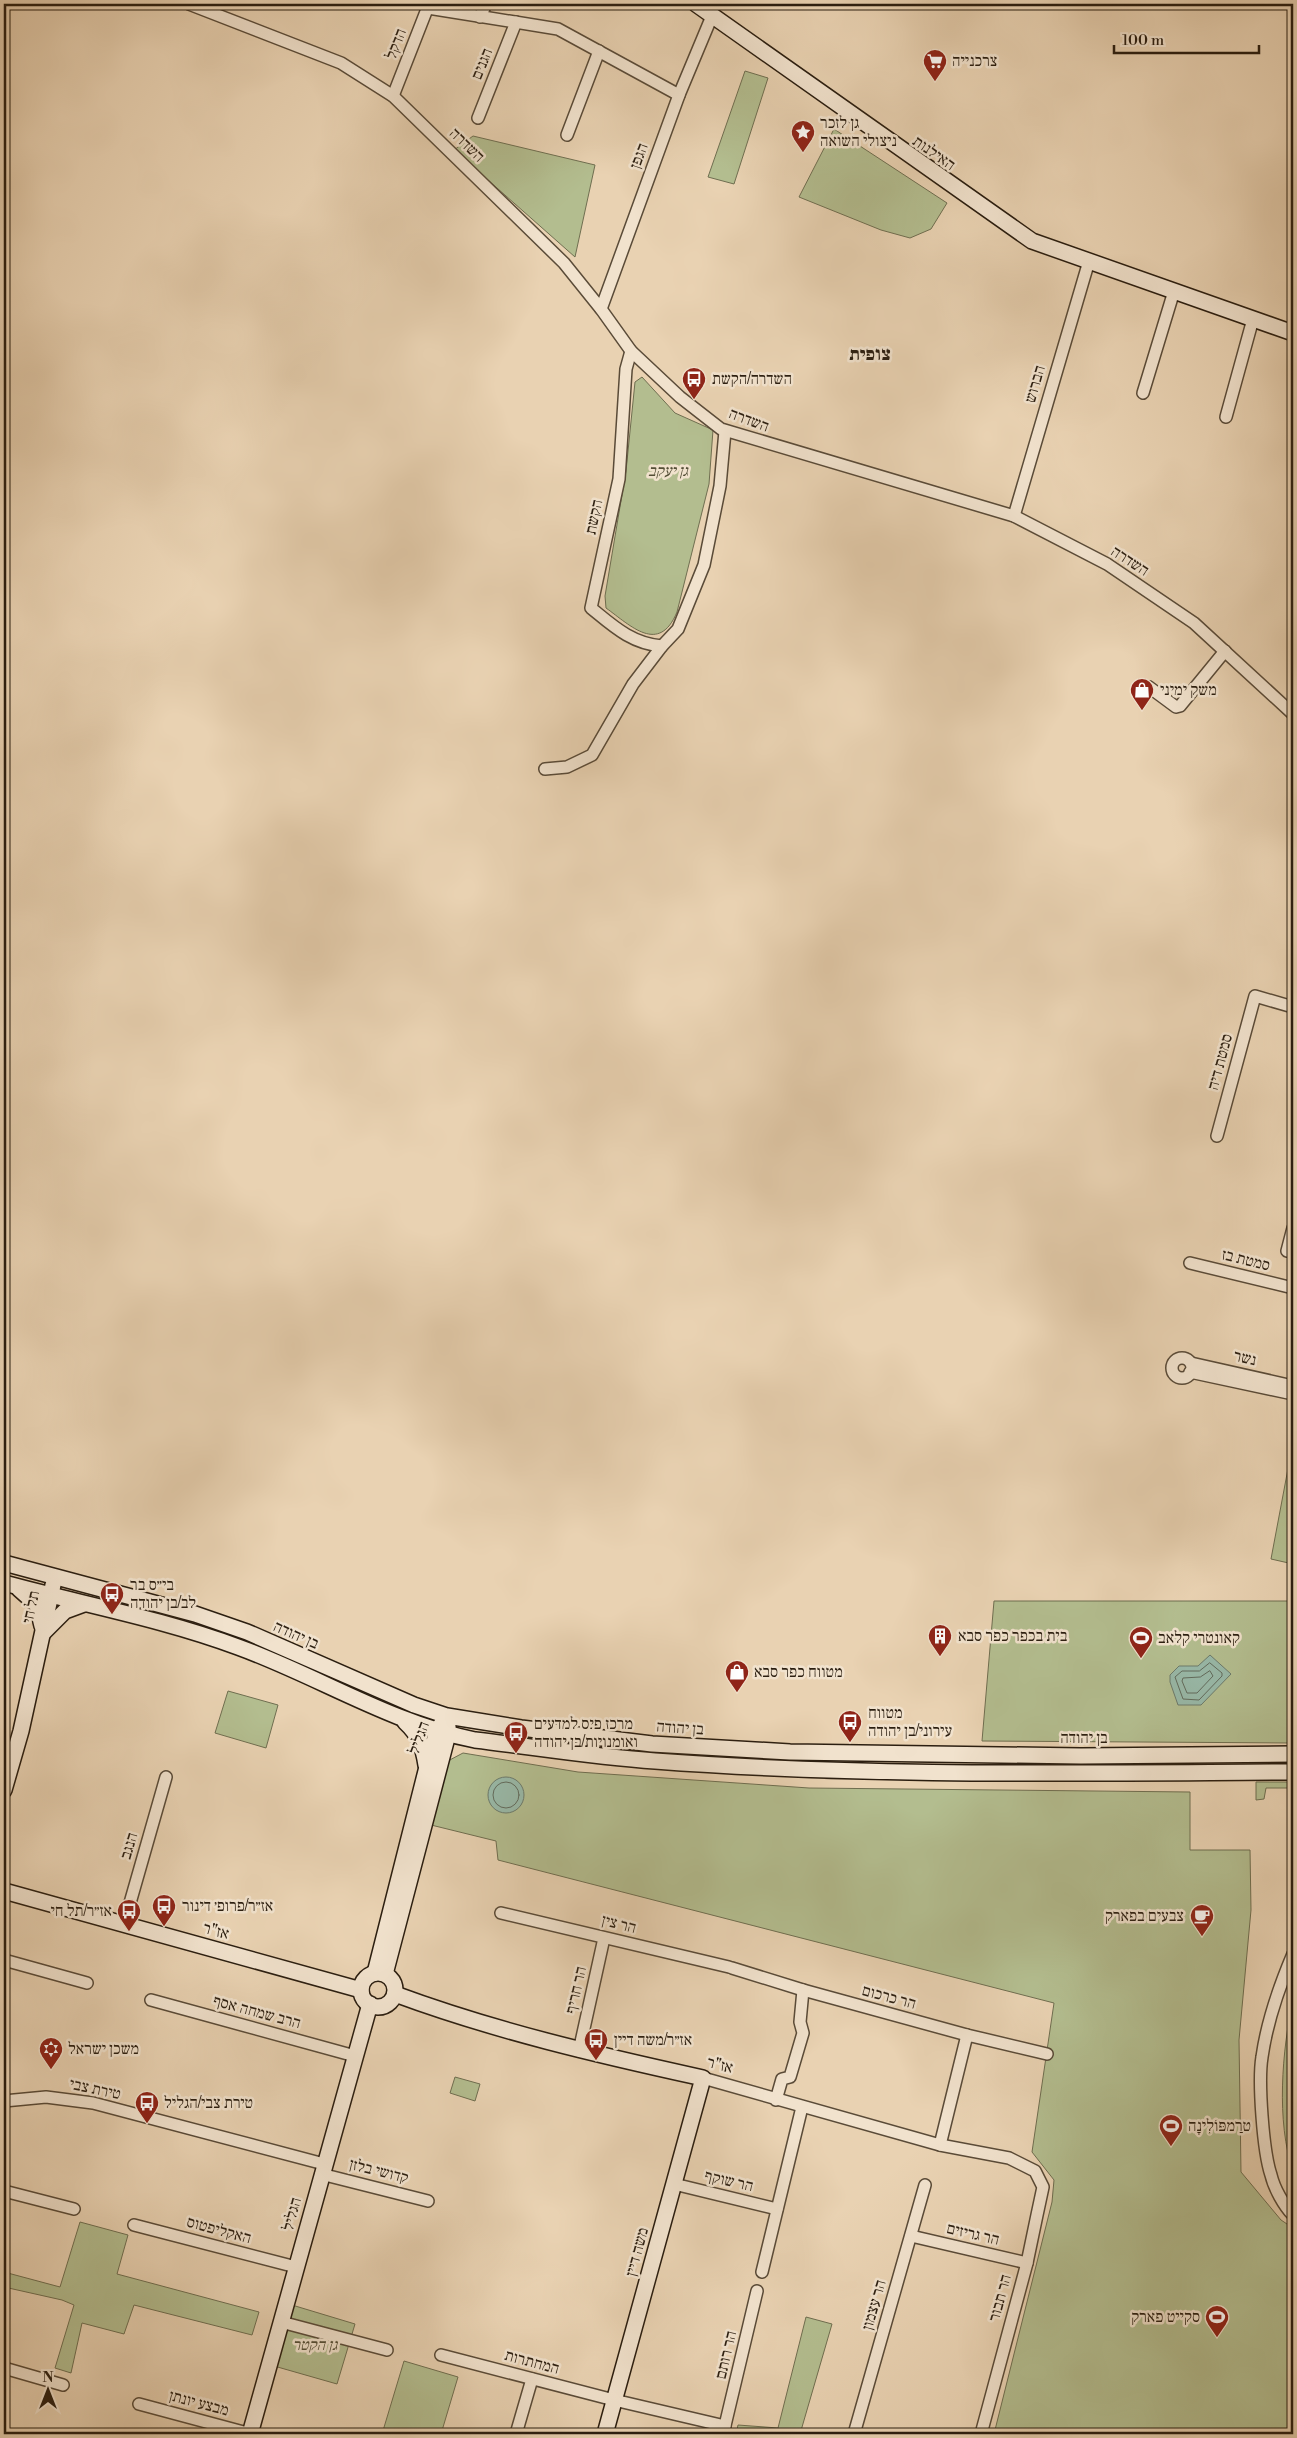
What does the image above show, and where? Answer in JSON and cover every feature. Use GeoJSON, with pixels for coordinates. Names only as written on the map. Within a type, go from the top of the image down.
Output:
{"type":"FeatureCollection","features":[{"type":"Feature","properties":{"kind":"street","name":"השדרה"},"geometry":{"type":"LineString","coordinates":[[189,4],[341,62],[393,96],[564,263],[602,309],[631,351],[680,397],[725,431],[1014,516],[1107,564],[1194,623],[1293,714]]}},
{"type":"Feature","properties":{"kind":"street"},"geometry":{"type":"LineString","coordinates":[[480,17],[486,4]]}},
{"type":"Feature","properties":{"kind":"street","name":"האילנות"},"geometry":{"type":"LineString","coordinates":[[696,4],[1032,241],[1293,333]]}},
{"type":"Feature","properties":{"kind":"street","name":"הדקל"},"geometry":{"type":"LineString","coordinates":[[393,96],[428,6]]}},
{"type":"Feature","properties":{"kind":"street"},"geometry":{"type":"LineString","coordinates":[[428,6],[480,17],[558,29],[679,94]]}},
{"type":"Feature","properties":{"kind":"street","name":"הגפן"},"geometry":{"type":"LineString","coordinates":[[602,309],[679,94],[712,16]]}},
{"type":"Feature","properties":{"kind":"street","name":"הגנים"},"geometry":{"type":"LineString","coordinates":[[478,118],[516,22]]}},
{"type":"Feature","properties":{"kind":"street"},"geometry":{"type":"LineString","coordinates":[[567,135],[599,52]]}},
{"type":"Feature","properties":{"kind":"street","name":"הברוש"},"geometry":{"type":"LineString","coordinates":[[1014,516],[1089,261]]}},
{"type":"Feature","properties":{"kind":"street"},"geometry":{"type":"LineString","coordinates":[[1143,393],[1174,291]]}},
{"type":"Feature","properties":{"kind":"street"},"geometry":{"type":"LineString","coordinates":[[1226,416],[1253,319]]}},
{"type":"Feature","properties":{"kind":"street","name":"הקשת"},"geometry":{"type":"LineString","coordinates":[[631,351],[626,369],[619,479],[590,608],[622,634],[650,645],[662,646]]}},
{"type":"Feature","properties":{"kind":"street"},"geometry":{"type":"LineString","coordinates":[[545,769],[567,767],[592,755],[633,684],[662,646],[678,629],[704,565],[720,486],[725,431]]}},
{"type":"Feature","properties":{"kind":"street"},"geometry":{"type":"LineString","coordinates":[[1149,687],[1176,707],[1180,706],[1225,651]]}},
{"type":"Feature","properties":{"kind":"street","name":"סמטת דיה"},"geometry":{"type":"LineString","coordinates":[[1217,1136],[1254,996],[1293,1007]]}},
{"type":"Feature","properties":{"kind":"street"},"geometry":{"type":"LineString","coordinates":[[1287,1250],[1293,1228]]}},
{"type":"Feature","properties":{"kind":"street","name":"סמטת בז"},"geometry":{"type":"LineString","coordinates":[[1190,1263],[1293,1288]]}},
{"type":"Feature","properties":{"kind":"street","name":"נשר"},"geometry":{"type":"LineString","coordinates":[[1293,1386],[1190,1368],[1293,1394]]}},
{"type":"Feature","properties":{"kind":"street","name":"בן יהודה"},"geometry":{"type":"LineString","coordinates":[[4,1563],[194,1614],[247,1632],[414,1705],[447,1716],[652,1744],[790,1752],[1081,1756],[1293,1754]]}},
{"type":"Feature","properties":{"kind":"street","name":"תל חי"},"geometry":{"type":"LineString","coordinates":[[4,1790],[21,1731],[55,1576]]}},
{"type":"Feature","properties":{"kind":"street"},"geometry":{"type":"LineString","coordinates":[[9,1585],[32,1598],[37,1606],[43,1633]]}},
{"type":"Feature","properties":{"kind":"street","name":"בן יהודה"},"geometry":{"type":"LineString","coordinates":[[9,1585],[238,1647],[402,1719],[442,1733],[474,1740],[652,1761],[774,1768],[1082,1773],[1293,1772]]}},
{"type":"Feature","properties":{"kind":"street"},"geometry":{"type":"LineString","coordinates":[[43,1633],[65,1611],[84,1604]]}},
{"type":"Feature","properties":{"kind":"street","name":"הגליל"},"geometry":{"type":"LineString","coordinates":[[380,1974],[427,1767],[442,1733],[447,1716]]}},
{"type":"Feature","properties":{"kind":"street"},"geometry":{"type":"LineString","coordinates":[[402,1719],[416,1733],[424,1751],[427,1767]]}},
{"type":"Feature","properties":{"kind":"street","name":"הגליל"},"geometry":{"type":"LineString","coordinates":[[380,1974],[441,1761],[442,1733]]}},
{"type":"Feature","properties":{"kind":"street"},"geometry":{"type":"LineString","coordinates":[[441,1761],[453,1747],[474,1740]]}},
{"type":"Feature","properties":{"kind":"street","name":"הנגב"},"geometry":{"type":"LineString","coordinates":[[124,1924],[166,1777]]}},
{"type":"Feature","properties":{"kind":"street","name":"אז\"ר"},"geometry":{"type":"LineString","coordinates":[[4,1891],[361,1990]]}},
{"type":"Feature","properties":{"kind":"street","name":"הר צין"},"geometry":{"type":"LineString","coordinates":[[501,1913],[731,1968],[803,1990]]}},
{"type":"Feature","properties":{"kind":"street","name":"הר חריף"},"geometry":{"type":"LineString","coordinates":[[579,2050],[604,1938]]}},
{"type":"Feature","properties":{"kind":"street"},"geometry":{"type":"LineString","coordinates":[[1293,1954],[1275,2000],[1261,2058],[1262,2118],[1270,2175],[1288,2210],[1293,2215]]}},
{"type":"Feature","properties":{"kind":"street"},"geometry":{"type":"LineString","coordinates":[[4,1960],[87,1983]]}},
{"type":"Feature","properties":{"kind":"street"},"geometry":{"type":"LineString","coordinates":[[380,1974],[394,1984],[395,1994],[385,2005],[370,2004],[365,2000],[361,1990],[367,1977],[380,1974]]}},
{"type":"Feature","properties":{"kind":"street"},"geometry":{"type":"LineString","coordinates":[[776,2100],[782,2079],[790,2077],[803,2033],[800,2022],[803,1990]]}},
{"type":"Feature","properties":{"kind":"street","name":"הר כרכום"},"geometry":{"type":"LineString","coordinates":[[803,1990],[967,2035],[1047,2054]]}},
{"type":"Feature","properties":{"kind":"street","name":"אז\"ר"},"geometry":{"type":"LineString","coordinates":[[395,1994],[456,2016],[579,2050],[703,2078],[940,2145],[1009,2158],[1036,2171]]}},
{"type":"Feature","properties":{"kind":"street","name":"הרב שמחה אסף"},"geometry":{"type":"LineString","coordinates":[[151,2000],[355,2056]]}},
{"type":"Feature","properties":{"kind":"street","name":"הגליל"},"geometry":{"type":"LineString","coordinates":[[251,2434],[370,2004]]}},
{"type":"Feature","properties":{"kind":"street"},"geometry":{"type":"LineString","coordinates":[[940,2145],[967,2035]]}},
{"type":"Feature","properties":{"kind":"street","name":"משה דיין"},"geometry":{"type":"LineString","coordinates":[[605,2434],[703,2078]]}},
{"type":"Feature","properties":{"kind":"street","name":"טירת צבי"},"geometry":{"type":"LineString","coordinates":[[4,2101],[46,2097],[93,2103],[323,2169]]}},
{"type":"Feature","properties":{"kind":"street"},"geometry":{"type":"LineString","coordinates":[[762,2272],[802,2107]]}},
{"type":"Feature","properties":{"kind":"street","name":"קדושי בלזן"},"geometry":{"type":"LineString","coordinates":[[323,2169],[428,2201]]}},
{"type":"Feature","properties":{"kind":"street","name":"הר תבור"},"geometry":{"type":"LineString","coordinates":[[981,2434],[1027,2263],[1043,2188],[1036,2171]]}},
{"type":"Feature","properties":{"kind":"street","name":"הר שוקף"},"geometry":{"type":"LineString","coordinates":[[674,2184],[777,2209]]}},
{"type":"Feature","properties":{"kind":"street","name":"הר עצמון"},"geometry":{"type":"LineString","coordinates":[[854,2434],[925,2185]]}},
{"type":"Feature","properties":{"kind":"street"},"geometry":{"type":"LineString","coordinates":[[4,2191],[74,2209]]}},
{"type":"Feature","properties":{"kind":"street","name":"האקליפטוס"},"geometry":{"type":"LineString","coordinates":[[134,2225],[296,2267]]}},
{"type":"Feature","properties":{"kind":"street","name":"הר גריזים"},"geometry":{"type":"LineString","coordinates":[[911,2236],[1027,2263]]}},
{"type":"Feature","properties":{"kind":"street","name":"הר רותם"},"geometry":{"type":"LineString","coordinates":[[614,2400],[724,2430],[757,2291]]}},
{"type":"Feature","properties":{"kind":"street"},"geometry":{"type":"LineString","coordinates":[[281,2322],[387,2350]]}},
{"type":"Feature","properties":{"kind":"street","name":"המחתרות"},"geometry":{"type":"LineString","coordinates":[[442,2355],[614,2400]]}},
{"type":"Feature","properties":{"kind":"street"},"geometry":{"type":"LineString","coordinates":[[4,2368],[63,2385]]}},
{"type":"Feature","properties":{"kind":"street"},"geometry":{"type":"LineString","coordinates":[[516,2434],[532,2378]]}},
{"type":"Feature","properties":{"kind":"street","name":"מבצע יונתן"},"geometry":{"type":"LineString","coordinates":[[139,2404],[251,2434]]}},
{"type":"Feature","properties":{"kind":"green space"},"geometry":{"type":"Polygon","coordinates":[[[745,71],[768,78],[734,184],[708,177],[745,71]]]}},
{"type":"Feature","properties":{"kind":"green space"},"geometry":{"type":"Polygon","coordinates":[[[834,129],[947,203],[931,229],[910,238],[881,230],[799,197],[834,129]]]}},
{"type":"Feature","properties":{"kind":"green space"},"geometry":{"type":"Polygon","coordinates":[[[473,136],[595,165],[575,257],[454,150],[473,136]]]}},
{"type":"Feature","properties":{"kind":"green space","name":"גן יעקב"},"geometry":{"type":"Polygon","coordinates":[[[642,377],[675,413],[713,430],[709,484],[677,612],[670,625],[662,632],[653,634],[635,629],[606,608],[605,596],[626,471],[635,382],[642,377]]]}},
{"type":"Feature","properties":{"kind":"green space"},"geometry":{"type":"Polygon","coordinates":[[[1293,1442],[1293,1564],[1271,1559],[1293,1442]]]}},
{"type":"Feature","properties":{"kind":"green space","name":"קאונטרי קלאב"},"geometry":{"type":"Polygon","coordinates":[[[994,1601],[1293,1601],[1293,1743],[982,1741],[994,1601]]]}},
{"type":"Feature","properties":{"kind":"green space"},"geometry":{"type":"Polygon","coordinates":[[[228,1691],[278,1705],[266,1748],[215,1733],[228,1691]]]}},
{"type":"Feature","properties":{"kind":"green space"},"geometry":{"type":"Polygon","coordinates":[[[463,1753],[578,1772],[809,1788],[1190,1792],[1190,1850],[1250,1850],[1251,1910],[1239,2040],[1241,2172],[1281,2220],[1293,2228],[1293,2434],[994,2434],[1052,2202],[1054,2180],[1032,2152],[1054,2003],[498,1860],[496,1841],[427,1824],[444,1763],[463,1753]]]}},
{"type":"Feature","properties":{"kind":"green space"},"geometry":{"type":"Polygon","coordinates":[[[1256,1782],[1293,1782],[1293,1788],[1266,1788],[1264,1799],[1256,1800],[1256,1782]]]}},
{"type":"Feature","properties":{"kind":"green space"},"geometry":{"type":"Polygon","coordinates":[[[1293,2000],[1293,2171],[1284,2131],[1282,2086],[1286,2041],[1293,2000]]]}},
{"type":"Feature","properties":{"kind":"green space"},"geometry":{"type":"Polygon","coordinates":[[[455,2077],[480,2084],[475,2101],[450,2093],[455,2077]]]}},
{"type":"Feature","properties":{"kind":"green space"},"geometry":{"type":"Polygon","coordinates":[[[80,2222],[128,2235],[117,2274],[259,2312],[252,2335],[134,2305],[124,2334],[82,2323],[71,2373],[55,2368],[74,2305],[62,2300],[4,2287],[4,2272],[60,2287],[80,2222]]]}},
{"type":"Feature","properties":{"kind":"green space","name":"גן הקטר"},"geometry":{"type":"Polygon","coordinates":[[[292,2305],[355,2324],[337,2384],[274,2366],[292,2305]]]}},
{"type":"Feature","properties":{"kind":"green space"},"geometry":{"type":"Polygon","coordinates":[[[806,2317],[832,2324],[800,2434],[736,2434],[738,2425],[778,2428],[806,2317]]]}},
{"type":"Feature","properties":{"kind":"green space"},"geometry":{"type":"Polygon","coordinates":[[[404,2361],[458,2377],[441,2434],[382,2434],[404,2361]]]}},
{"type":"Feature","properties":{"kind":"water"},"geometry":{"type":"Polygon","coordinates":[[[1210,1655],[1231,1674],[1201,1705],[1178,1705],[1170,1682],[1170,1675],[1179,1666],[1198,1666],[1210,1655]]]}},
{"type":"Feature","properties":{"kind":"water"},"geometry":{"type":"Polygon","coordinates":[[[506,1777],[513,1778],[519,1782],[523,1788],[523,1802],[519,1808],[513,1812],[506,1813],[499,1812],[493,1808],[489,1802],[488,1795],[489,1788],[493,1782],[499,1778],[506,1777]]]}},
{"type":"Feature","properties":{"kind":"place","name":"צרכנייה"},"geometry":{"type":"Point","coordinates":[935,82]}},
{"type":"Feature","properties":{"kind":"place","name":"גן לזכר ניצולי השואה"},"geometry":{"type":"Point","coordinates":[803,153]}},
{"type":"Feature","properties":{"kind":"place","name":"השדרה/הקשת"},"geometry":{"type":"Point","coordinates":[694,400]}},
{"type":"Feature","properties":{"kind":"place","name":"משק ימיני"},"geometry":{"type":"Point","coordinates":[1142,711]}},
{"type":"Feature","properties":{"kind":"place","name":"בי״ס בר לב/בן יהודה"},"geometry":{"type":"Point","coordinates":[112,1615]}},
{"type":"Feature","properties":{"kind":"place","name":"בית בכפר כפר סבא"},"geometry":{"type":"Point","coordinates":[940,1657]}},
{"type":"Feature","properties":{"kind":"place","name":"קאונטרי קלאב"},"geometry":{"type":"Point","coordinates":[1141,1659]}},
{"type":"Feature","properties":{"kind":"place","name":"מטווח כפר סבא"},"geometry":{"type":"Point","coordinates":[737,1693]}},
{"type":"Feature","properties":{"kind":"place","name":"מטווח עירוני/בן יהודה"},"geometry":{"type":"Point","coordinates":[850,1743]}},
{"type":"Feature","properties":{"kind":"place","name":"מרכז פיס למדעים ואומנויות/בן יהודה"},"geometry":{"type":"Point","coordinates":[516,1754]}},
{"type":"Feature","properties":{"kind":"place","name":"אז״ר/פרופ׳ דינור"},"geometry":{"type":"Point","coordinates":[164,1927]}},
{"type":"Feature","properties":{"kind":"place","name":"אז״ר/תל חי"},"geometry":{"type":"Point","coordinates":[129,1932]}},
{"type":"Feature","properties":{"kind":"place","name":"צבעים בפארק"},"geometry":{"type":"Point","coordinates":[1202,1937]}},
{"type":"Feature","properties":{"kind":"place","name":"אז״ר/משה דיין"},"geometry":{"type":"Point","coordinates":[596,2061]}},
{"type":"Feature","properties":{"kind":"place","name":"משכן ישראל"},"geometry":{"type":"Point","coordinates":[51,2070]}},
{"type":"Feature","properties":{"kind":"place","name":"טירת צבי/הגליל"},"geometry":{"type":"Point","coordinates":[147,2124]}},
{"type":"Feature","properties":{"kind":"place","name":"טרַמפּוֹלִינָה"},"geometry":{"type":"Point","coordinates":[1171,2147]}},
{"type":"Feature","properties":{"kind":"place","name":"סקייט פארק"},"geometry":{"type":"Point","coordinates":[1217,2338]}},
{"type":"Feature","properties":{"kind":"district","name":"צופית"},"geometry":{"type":"Point","coordinates":[870,354]}}]}
